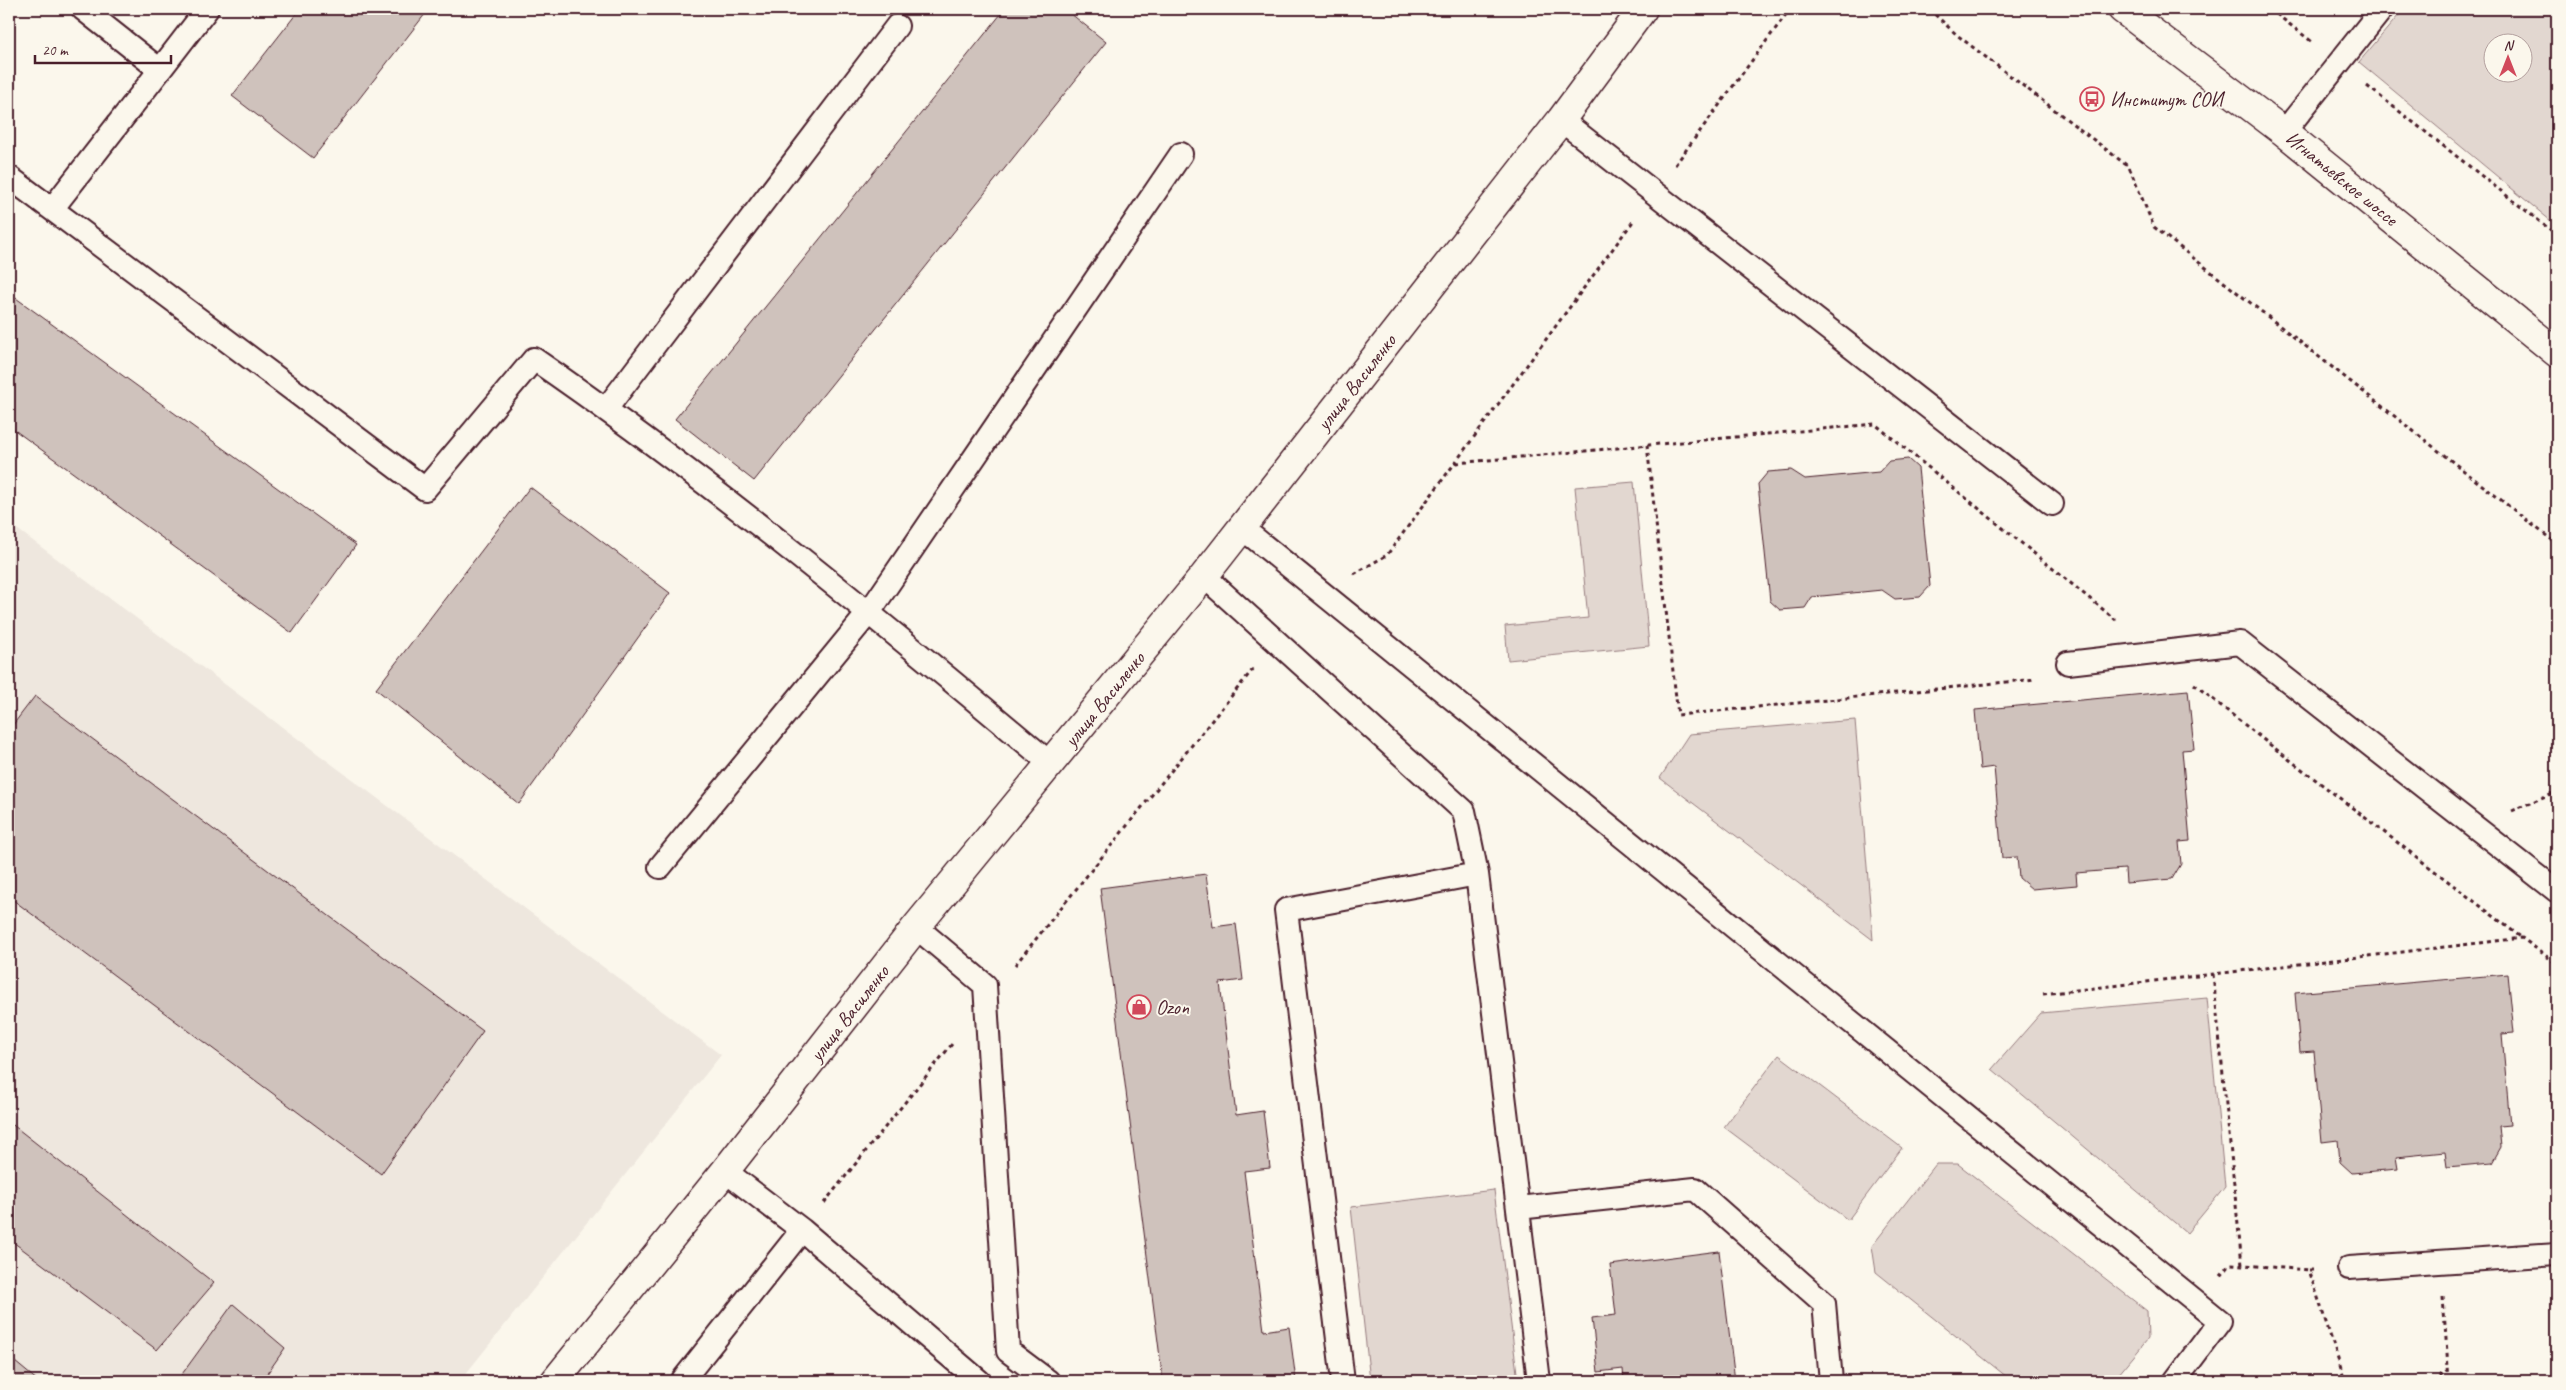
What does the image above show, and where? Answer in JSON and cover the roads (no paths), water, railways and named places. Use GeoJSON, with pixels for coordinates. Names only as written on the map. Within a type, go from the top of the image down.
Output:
{"type":"FeatureCollection","features":[{"type":"Feature","properties":{"kind":"street","name":"улица Василенко"},"geometry":{"type":"LineString","coordinates":[[555,1381],[725,1171],[916,927],[1204,576],[1561,120],[1643,9]]}},
{"type":"Feature","properties":{"kind":"street","name":"Игнатьевское шоссе"},"geometry":{"type":"LineString","coordinates":[[2122,9],[2284,132],[2557,354]]}},
{"type":"Feature","properties":{"kind":"lane"},"geometry":{"type":"LineString","coordinates":[[83,9],[160,70]]}},
{"type":"Feature","properties":{"kind":"lane"},"geometry":{"type":"LineString","coordinates":[[52,209],[207,9]]}},
{"type":"Feature","properties":{"kind":"lane"},"geometry":{"type":"LineString","coordinates":[[2284,132],[2382,9]]}},
{"type":"Feature","properties":{"kind":"lane"},"geometry":{"type":"LineString","coordinates":[[606,409],[897,26]]}},
{"type":"Feature","properties":{"kind":"lane"},"geometry":{"type":"LineString","coordinates":[[1561,120],[2052,504]]}},
{"type":"Feature","properties":{"kind":"lane"},"geometry":{"type":"LineString","coordinates":[[660,867],[870,611],[1181,154]]}},
{"type":"Feature","properties":{"kind":"lane"},"geometry":{"type":"LineString","coordinates":[[9,177],[425,488],[534,359],[606,409],[870,611],[1051,764]]}},
{"type":"Feature","properties":{"kind":"lane"},"geometry":{"type":"LineString","coordinates":[[1242,528],[2220,1321],[2175,1381]]}},
{"type":"Feature","properties":{"kind":"lane"},"geometry":{"type":"LineString","coordinates":[[1204,576],[1464,811],[1477,874],[1539,1381]]}},
{"type":"Feature","properties":{"kind":"lane"},"geometry":{"type":"LineString","coordinates":[[2068,663],[2240,643],[2557,891]]}},
{"type":"Feature","properties":{"kind":"lane"},"geometry":{"type":"LineString","coordinates":[[1344,1381],[1286,910],[1477,874]]}},
{"type":"Feature","properties":{"kind":"lane"},"geometry":{"type":"LineString","coordinates":[[916,927],[985,985],[1008,1351],[1048,1381]]}},
{"type":"Feature","properties":{"kind":"lane"},"geometry":{"type":"LineString","coordinates":[[725,1171],[802,1230],[979,1381]]}},
{"type":"Feature","properties":{"kind":"lane"},"geometry":{"type":"LineString","coordinates":[[1518,1208],[1695,1189],[1824,1303],[1831,1381]]}},
{"type":"Feature","properties":{"kind":"lane"},"geometry":{"type":"LineString","coordinates":[[682,1381],[802,1230]]}},
{"type":"Feature","properties":{"kind":"lane"},"geometry":{"type":"LineString","coordinates":[[2349,1268],[2557,1254]]}},
{"type":"Feature","properties":{"kind":"place","name":"Институт СОИ"},"geometry":{"type":"Point","coordinates":[2092,99]}},
{"type":"Feature","properties":{"kind":"place","name":"Ozon"},"geometry":{"type":"Point","coordinates":[1139,1007]}}]}
